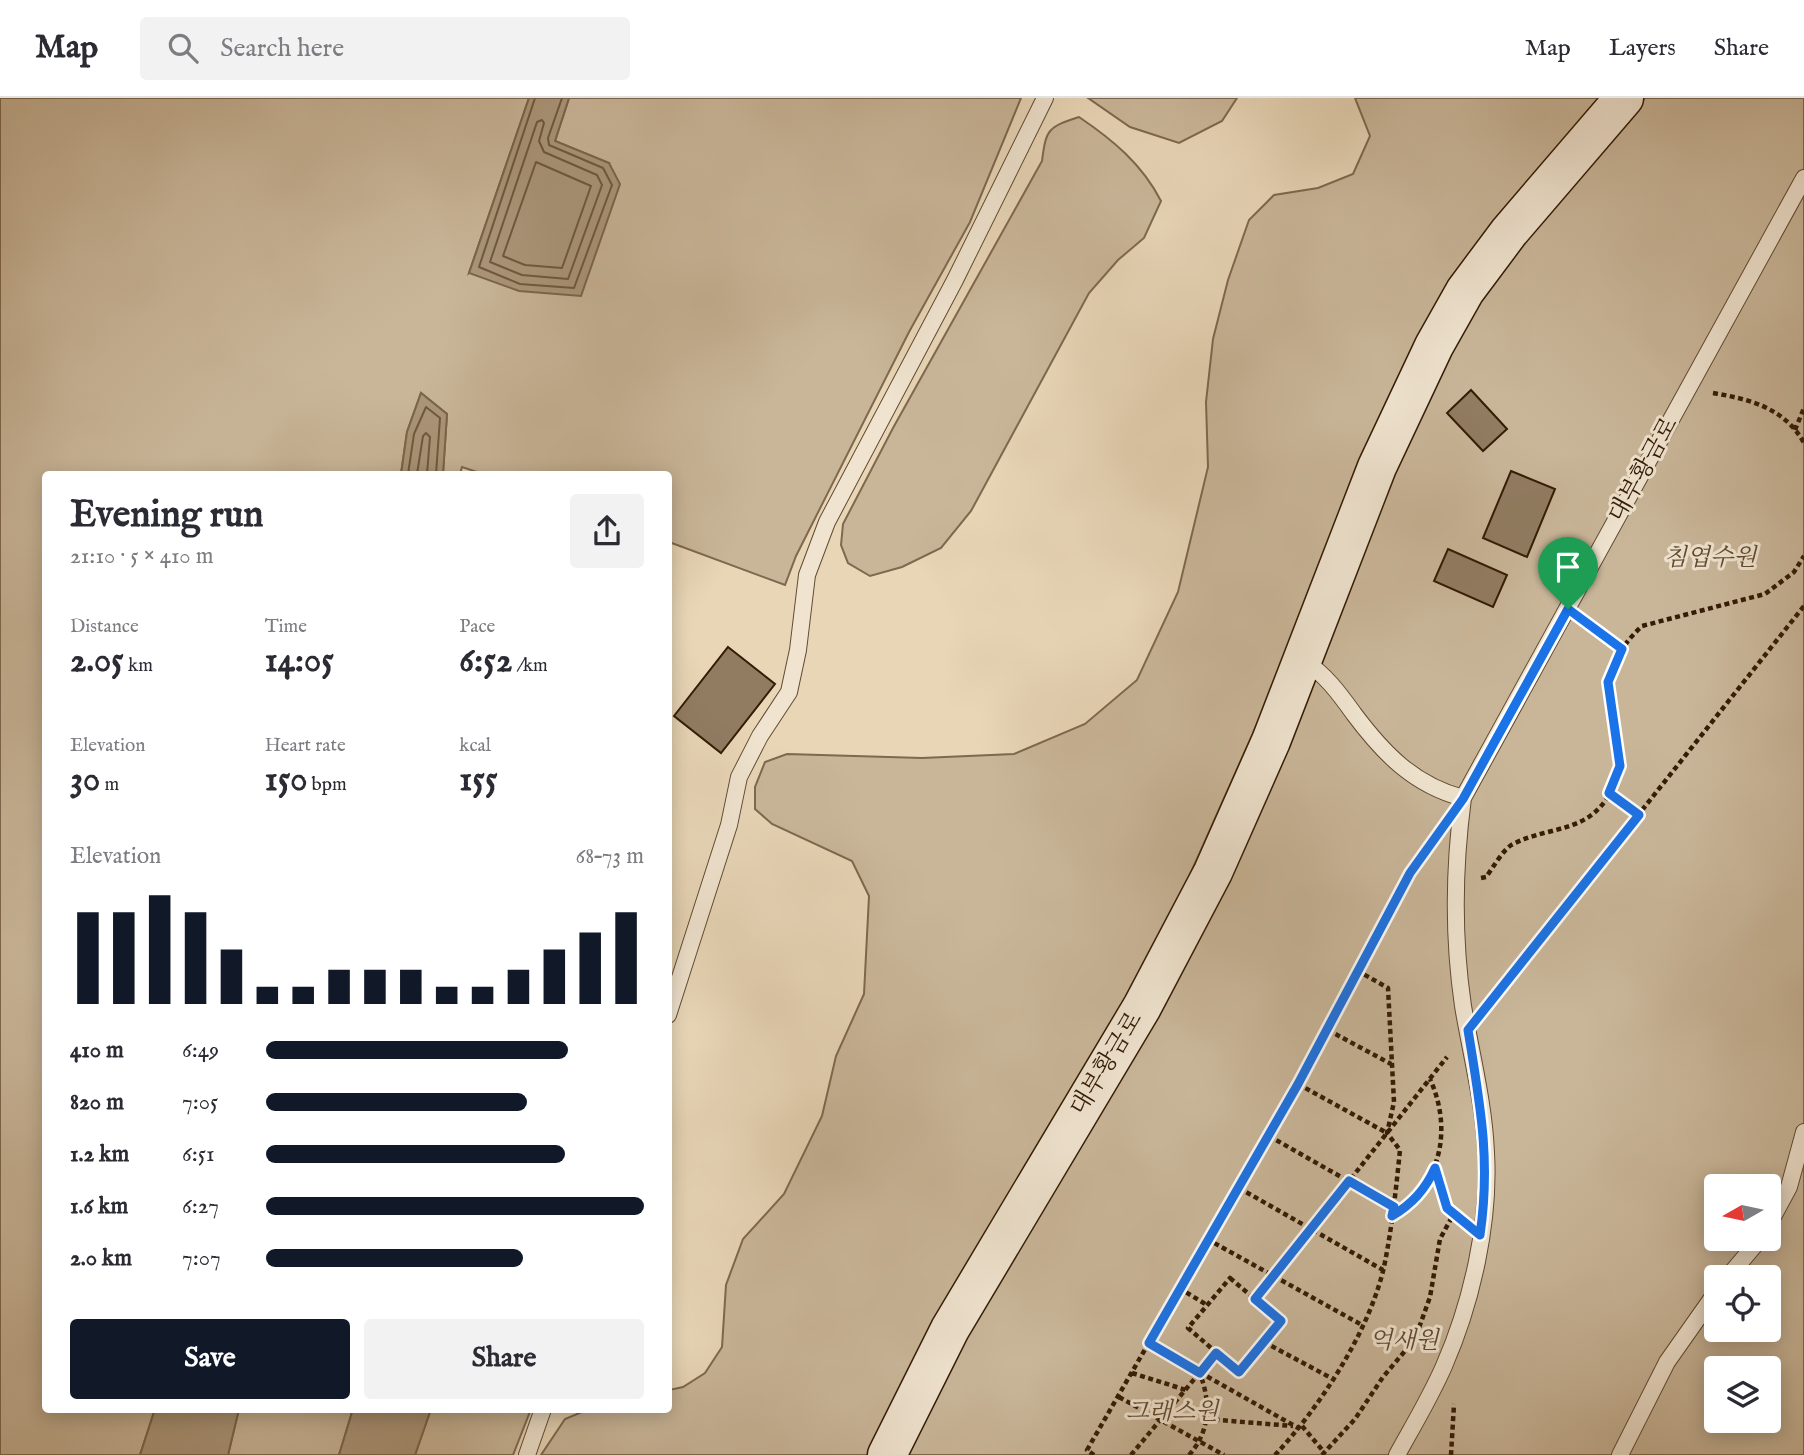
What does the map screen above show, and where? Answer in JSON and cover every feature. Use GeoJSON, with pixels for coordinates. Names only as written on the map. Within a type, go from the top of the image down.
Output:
{"type":"FeatureCollection","features":[{"type":"Feature","properties":{"kind":"main road","name":"대부황금로"},"geometry":{"type":"LineString","coordinates":[[887,1455],[950,1329],[1142,1007],[1200,897],[1271,741],[1377,467],[1446,324],[1465,291],[1509,232],[1624,98]]}},
{"type":"Feature","properties":{"kind":"lane"},"geometry":{"type":"LineString","coordinates":[[672,1003],[729,825],[739,777],[760,736],[789,692],[807,575],[827,522],[955,280],[1045,98]]}},
{"type":"Feature","properties":{"kind":"lane","name":"대부황금로"},"geometry":{"type":"LineString","coordinates":[[1397,1455],[1443,1368],[1457,1335],[1480,1235],[1486,1192],[1486,1153],[1458,968],[1457,884],[1463,799],[1804,178]]}},
{"type":"Feature","properties":{"kind":"lane"},"geometry":{"type":"LineString","coordinates":[[1303,660],[1326,678],[1378,745],[1403,769],[1421,783],[1463,799]]}},
{"type":"Feature","properties":{"kind":"lane"},"geometry":{"type":"LineString","coordinates":[[1782,1200],[1789,1187],[1804,1132]]}},
{"type":"Feature","properties":{"kind":"lane"},"geometry":{"type":"LineString","coordinates":[[1738,1265],[1750,1251]]}},
{"type":"Feature","properties":{"kind":"lane"},"geometry":{"type":"LineString","coordinates":[[1620,1455],[1667,1362],[1704,1310]]}},
{"type":"Feature","properties":{"kind":"lane"},"geometry":{"type":"LineString","coordinates":[[527,1455],[543,1413]]}},
{"type":"Feature","properties":{"kind":"path"},"geometry":{"type":"LineString","coordinates":[[1688,388],[1753,400],[1781,415],[1804,443]]}},
{"type":"Feature","properties":{"kind":"path"},"geometry":{"type":"LineString","coordinates":[[1795,430],[1804,408]]}},
{"type":"Feature","properties":{"kind":"path"},"geometry":{"type":"LineString","coordinates":[[1457,884],[1486,877],[1510,845],[1573,828],[1593,814],[1609,793],[1620,766],[1608,682],[1622,649],[1642,626],[1765,594],[1794,572],[1804,556]]}},
{"type":"Feature","properties":{"kind":"path"},"geometry":{"type":"LineString","coordinates":[[1255,1299],[1804,606]]}},
{"type":"Feature","properties":{"kind":"path"},"geometry":{"type":"LineString","coordinates":[[1568,609],[1622,649]]}},
{"type":"Feature","properties":{"kind":"path"},"geometry":{"type":"LineString","coordinates":[[1609,793],[1639,815]]}},
{"type":"Feature","properties":{"kind":"path"},"geometry":{"type":"LineString","coordinates":[[1094,1455],[1087,1450],[1269,1136],[1410,873],[1463,799]]}},
{"type":"Feature","properties":{"kind":"path"},"geometry":{"type":"LineString","coordinates":[[1358,971],[1388,988],[1394,1102],[1387,1133]]}},
{"type":"Feature","properties":{"kind":"path"},"geometry":{"type":"LineString","coordinates":[[1328,1030],[1391,1064]]}},
{"type":"Feature","properties":{"kind":"path"},"geometry":{"type":"LineString","coordinates":[[1392,1216],[1410,1205],[1435,1168],[1443,1124],[1430,1079]]}},
{"type":"Feature","properties":{"kind":"path"},"geometry":{"type":"LineString","coordinates":[[1275,1455],[1334,1379],[1362,1325],[1383,1269],[1394,1207],[1399,1150],[1387,1133],[1298,1084]]}},
{"type":"Feature","properties":{"kind":"path"},"geometry":{"type":"LineString","coordinates":[[1269,1136],[1394,1207]]}},
{"type":"Feature","properties":{"kind":"path"},"geometry":{"type":"LineString","coordinates":[[1435,1168],[1441,1195],[1453,1215],[1480,1235]]}},
{"type":"Feature","properties":{"kind":"path"},"geometry":{"type":"LineString","coordinates":[[1238,1188],[1383,1269]]}},
{"type":"Feature","properties":{"kind":"path"},"geometry":{"type":"LineString","coordinates":[[1149,1343],[1298,1427],[1323,1453],[1355,1419],[1383,1377],[1415,1339],[1430,1297],[1440,1239],[1453,1215]]}},
{"type":"Feature","properties":{"kind":"path"},"geometry":{"type":"LineString","coordinates":[[1207,1239],[1362,1325]]}},
{"type":"Feature","properties":{"kind":"path"},"geometry":{"type":"LineString","coordinates":[[1230,1278],[1255,1299],[1281,1321],[1239,1372],[1188,1328],[1230,1278]]}},
{"type":"Feature","properties":{"kind":"path"},"geometry":{"type":"LineString","coordinates":[[1179,1288],[1207,1306]]}},
{"type":"Feature","properties":{"kind":"path"},"geometry":{"type":"LineString","coordinates":[[1264,1342],[1334,1379]]}},
{"type":"Feature","properties":{"kind":"path"},"geometry":{"type":"LineString","coordinates":[[1131,1455],[1216,1353]]}},
{"type":"Feature","properties":{"kind":"path"},"geometry":{"type":"LineString","coordinates":[[1132,1373],[1186,1390]]}},
{"type":"Feature","properties":{"kind":"path"},"geometry":{"type":"LineString","coordinates":[[1189,1455],[1199,1442],[1206,1419],[1206,1388],[1200,1373]]}},
{"type":"Feature","properties":{"kind":"path"},"geometry":{"type":"LineString","coordinates":[[1119,1397],[1224,1455]]}},
{"type":"Feature","properties":{"kind":"path"},"geometry":{"type":"LineString","coordinates":[[1206,1419],[1298,1427]]}},
{"type":"Feature","properties":{"kind":"green space"},"geometry":{"type":"Polygon","coordinates":[[[0,98],[529,98],[469,273],[609,163],[555,141],[569,98],[1021,98],[970,222],[909,332],[796,556],[785,585],[672,543],[672,471],[474,471],[462,467],[461,471],[443,471],[447,414],[421,393],[407,432],[401,471],[42,471],[42,1413],[154,1413],[140,1455],[0,1455],[0,98]]]}},
{"type":"Feature","properties":{"kind":"green space"},"geometry":{"type":"Polygon","coordinates":[[[1088,98],[1237,98],[1222,121],[1179,143],[1130,127],[1088,98]]]}},
{"type":"Feature","properties":{"kind":"green space"},"geometry":{"type":"Polygon","coordinates":[[[1355,98],[1603,98],[1513,201],[1294,641],[1172,915],[868,1455],[541,1455],[565,1419],[579,1413],[672,1413],[672,1389],[683,1387],[705,1373],[722,1347],[726,1285],[743,1239],[784,1194],[822,1116],[836,1056],[864,994],[869,896],[852,861],[772,824],[755,809],[755,787],[765,762],[787,754],[922,758],[1014,754],[1085,724],[1137,680],[1178,592],[1208,467],[1206,402],[1213,339],[1228,280],[1249,220],[1274,195],[1318,188],[1353,174],[1370,136],[1355,98]]]}},
{"type":"Feature","properties":{"kind":"green space"},"geometry":{"type":"Polygon","coordinates":[[[1645,98],[1804,98],[1804,1455],[902,1455],[1011,1249],[1409,433],[1470,316],[1543,216],[1645,98]]]}},
{"type":"Feature","properties":{"kind":"green space"},"geometry":{"type":"Polygon","coordinates":[[[1079,117],[1136,164],[1161,201],[1144,238],[1118,260],[1089,293],[971,511],[941,548],[902,567],[870,576],[848,563],[841,545],[843,524],[893,428],[1042,161],[1047,136],[1055,127],[1079,117]]]}},
{"type":"Feature","properties":{"kind":"green space"},"geometry":{"type":"Polygon","coordinates":[[[238,1413],[352,1413],[339,1455],[228,1455],[238,1413]]]}},
{"type":"Feature","properties":{"kind":"green space"},"geometry":{"type":"Polygon","coordinates":[[[430,1413],[529,1413],[513,1455],[415,1455],[430,1413]]]}},
{"type":"Feature","properties":{"kind":"water"},"geometry":{"type":"Polygon","coordinates":[[[529,98],[569,98],[555,141],[609,163],[620,184],[581,296],[519,291],[469,273],[529,98]]]}},
{"type":"Feature","properties":{"kind":"water"},"geometry":{"type":"Polygon","coordinates":[[[421,393],[447,414],[443,471],[401,471],[407,432],[421,393]]]}},
{"type":"Feature","properties":{"kind":"water"},"geometry":{"type":"Polygon","coordinates":[[[154,1413],[238,1413],[228,1455],[140,1455],[154,1413]]]}},
{"type":"Feature","properties":{"kind":"water"},"geometry":{"type":"Polygon","coordinates":[[[352,1413],[430,1413],[415,1455],[339,1455],[352,1413]]]}},
{"type":"Feature","properties":{"kind":"building"},"geometry":{"type":"Polygon","coordinates":[[[1471,390],[1507,429],[1483,451],[1447,413],[1471,390]]]}},
{"type":"Feature","properties":{"kind":"building"},"geometry":{"type":"Polygon","coordinates":[[[1511,471],[1555,489],[1527,557],[1483,538],[1511,471]]]}},
{"type":"Feature","properties":{"kind":"building"},"geometry":{"type":"Polygon","coordinates":[[[1448,549],[1507,575],[1493,607],[1434,581],[1448,549]]]}},
{"type":"Feature","properties":{"kind":"building"},"geometry":{"type":"Polygon","coordinates":[[[728,647],[775,684],[721,753],[674,716],[728,647]]]}},
{"type":"Feature","properties":{"kind":"route"},"geometry":{"type":"LineString","coordinates":[[1568,609],[1622,649],[1608,682],[1620,766],[1609,793],[1639,815],[1468,1030],[1486,1153],[1486,1192],[1480,1235],[1456,1219],[1447,1208],[1437,1183],[1435,1168],[1410,1205],[1392,1216],[1394,1207],[1349,1181],[1255,1299],[1281,1321],[1239,1372],[1216,1353],[1200,1373],[1149,1343],[1328,1030],[1410,873],[1463,799],[1568,609]]}},
{"type":"Feature","properties":{"kind":"park label","name":"침엽수원"},"geometry":{"type":"Point","coordinates":[1710,558]}},
{"type":"Feature","properties":{"kind":"park label","name":"억새원"},"geometry":{"type":"Point","coordinates":[1404,1341]}},
{"type":"Feature","properties":{"kind":"park label","name":"그래스원"},"geometry":{"type":"Point","coordinates":[1172,1412]}}]}
